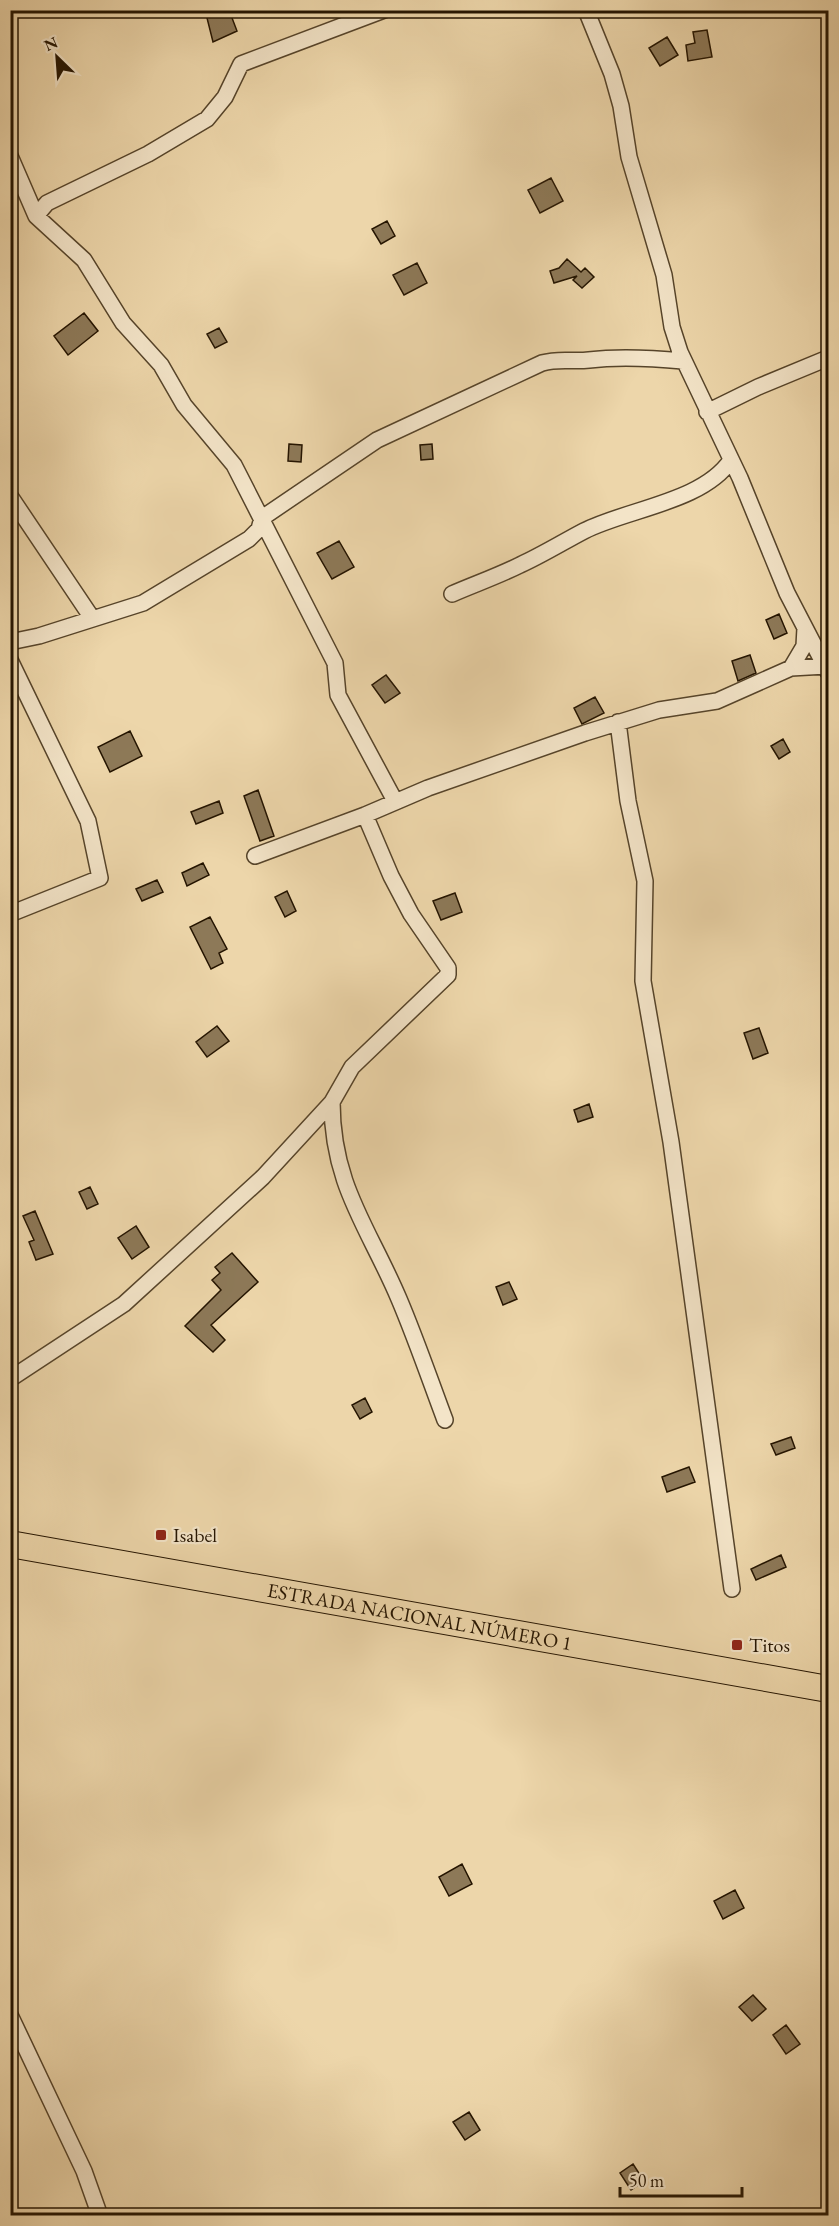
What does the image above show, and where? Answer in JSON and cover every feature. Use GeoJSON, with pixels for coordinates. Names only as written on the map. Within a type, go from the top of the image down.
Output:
{"type":"FeatureCollection","features":[{"type":"Feature","properties":{"kind":"highway","name":"ESTRADA NACIONAL NÚMERO 1"},"geometry":{"type":"LineString","coordinates":[[10,1544],[828,1689]]}},
{"type":"Feature","properties":{"kind":"street"},"geometry":{"type":"LineString","coordinates":[[36,216],[47,203],[148,154],[207,119],[225,97],[242,64],[384,10]]}},
{"type":"Feature","properties":{"kind":"street"},"geometry":{"type":"LineString","coordinates":[[255,856],[365,815],[395,801],[618,722],[659,710],[717,701],[791,668],[827,669],[787,593],[731,460],[683,361],[668,305],[664,275],[629,157],[621,105],[612,75],[586,10]]}},
{"type":"Feature","properties":{"kind":"street"},"geometry":{"type":"LineString","coordinates":[[10,156],[36,216],[52,233],[80,255],[94,272],[123,323],[161,364],[184,405],[234,465],[302,603],[335,663],[338,695],[395,801]]}},
{"type":"Feature","properties":{"kind":"street"},"geometry":{"type":"LineString","coordinates":[[664,359],[677,343]]}},
{"type":"Feature","properties":{"kind":"street"},"geometry":{"type":"LineString","coordinates":[[10,642],[143,603],[249,539],[259,529],[262,518],[377,440],[542,363],[558,358],[683,361]]}},
{"type":"Feature","properties":{"kind":"street"},"geometry":{"type":"LineString","coordinates":[[707,411],[828,358]]}},
{"type":"Feature","properties":{"kind":"street"},"geometry":{"type":"LineString","coordinates":[[452,594],[520,565],[584,531],[663,503],[704,484],[727,467],[731,460]]}},
{"type":"Feature","properties":{"kind":"street"},"geometry":{"type":"LineString","coordinates":[[10,496],[92,618]]}},
{"type":"Feature","properties":{"kind":"street"},"geometry":{"type":"LineString","coordinates":[[791,668],[804,646],[805,628]]}},
{"type":"Feature","properties":{"kind":"street"},"geometry":{"type":"LineString","coordinates":[[10,660],[88,821],[100,878],[10,914]]}},
{"type":"Feature","properties":{"kind":"street"},"geometry":{"type":"LineString","coordinates":[[618,722],[628,801],[645,881],[644,981],[671,1142],[732,1588]]}},
{"type":"Feature","properties":{"kind":"street"},"geometry":{"type":"LineString","coordinates":[[10,1379],[124,1304],[263,1177],[332,1102],[352,1067],[448,975],[448,968],[411,914],[391,876],[365,815]]}},
{"type":"Feature","properties":{"kind":"street"},"geometry":{"type":"LineString","coordinates":[[332,1102],[333,1128],[340,1173],[355,1211],[399,1298],[445,1420]]}},
{"type":"Feature","properties":{"kind":"street"},"geometry":{"type":"LineString","coordinates":[[10,2015],[84,2171],[100,2216]]}},
{"type":"Feature","properties":{"kind":"building"},"geometry":{"type":"Polygon","coordinates":[[[214,10],[229,10],[237,31],[213,42],[206,14],[214,10]]]}},
{"type":"Feature","properties":{"kind":"building"},"geometry":{"type":"Polygon","coordinates":[[[707,30],[712,57],[688,61],[686,45],[695,43],[693,32],[707,30]]]}},
{"type":"Feature","properties":{"kind":"building"},"geometry":{"type":"Polygon","coordinates":[[[667,37],[678,55],[660,66],[649,48],[667,37]]]}},
{"type":"Feature","properties":{"kind":"building"},"geometry":{"type":"Polygon","coordinates":[[[551,178],[563,201],[540,213],[528,190],[551,178]]]}},
{"type":"Feature","properties":{"kind":"building"},"geometry":{"type":"Polygon","coordinates":[[[387,221],[395,236],[381,244],[372,229],[387,221]]]}},
{"type":"Feature","properties":{"kind":"building"},"geometry":{"type":"Polygon","coordinates":[[[567,259],[581,272],[585,268],[594,277],[582,288],[573,280],[577,276],[554,283],[550,271],[559,268],[567,259]]]}},
{"type":"Feature","properties":{"kind":"building"},"geometry":{"type":"Polygon","coordinates":[[[417,263],[427,283],[404,295],[393,275],[417,263]]]}},
{"type":"Feature","properties":{"kind":"building"},"geometry":{"type":"Polygon","coordinates":[[[84,313],[98,331],[68,355],[54,336],[84,313]]]}},
{"type":"Feature","properties":{"kind":"building"},"geometry":{"type":"Polygon","coordinates":[[[219,328],[227,342],[215,348],[207,334],[219,328]]]}},
{"type":"Feature","properties":{"kind":"building"},"geometry":{"type":"Polygon","coordinates":[[[289,444],[302,445],[301,462],[288,461],[289,444]]]}},
{"type":"Feature","properties":{"kind":"building"},"geometry":{"type":"Polygon","coordinates":[[[432,444],[433,459],[421,460],[420,445],[432,444]]]}},
{"type":"Feature","properties":{"kind":"building"},"geometry":{"type":"Polygon","coordinates":[[[339,541],[354,567],[332,579],[317,553],[339,541]]]}},
{"type":"Feature","properties":{"kind":"building"},"geometry":{"type":"Polygon","coordinates":[[[779,614],[787,633],[774,639],[766,620],[779,614]]]}},
{"type":"Feature","properties":{"kind":"building"},"geometry":{"type":"Polygon","coordinates":[[[750,655],[756,673],[738,681],[732,661],[750,655]]]}},
{"type":"Feature","properties":{"kind":"building"},"geometry":{"type":"Polygon","coordinates":[[[386,675],[400,693],[385,703],[372,685],[386,675]]]}},
{"type":"Feature","properties":{"kind":"building"},"geometry":{"type":"Polygon","coordinates":[[[595,697],[604,713],[582,724],[574,708],[595,697]]]}},
{"type":"Feature","properties":{"kind":"building"},"geometry":{"type":"Polygon","coordinates":[[[130,731],[142,756],[110,772],[98,747],[130,731]]]}},
{"type":"Feature","properties":{"kind":"building"},"geometry":{"type":"Polygon","coordinates":[[[783,739],[790,752],[779,759],[771,746],[783,739]]]}},
{"type":"Feature","properties":{"kind":"building"},"geometry":{"type":"Polygon","coordinates":[[[258,790],[274,836],[260,841],[244,796],[258,790]]]}},
{"type":"Feature","properties":{"kind":"building"},"geometry":{"type":"Polygon","coordinates":[[[219,801],[223,813],[196,824],[191,812],[219,801]]]}},
{"type":"Feature","properties":{"kind":"building"},"geometry":{"type":"Polygon","coordinates":[[[203,863],[209,875],[187,886],[182,873],[203,863]]]}},
{"type":"Feature","properties":{"kind":"building"},"geometry":{"type":"Polygon","coordinates":[[[157,880],[163,892],[142,901],[136,889],[157,880]]]}},
{"type":"Feature","properties":{"kind":"building"},"geometry":{"type":"Polygon","coordinates":[[[287,891],[296,911],[285,917],[275,897],[287,891]]]}},
{"type":"Feature","properties":{"kind":"building"},"geometry":{"type":"Polygon","coordinates":[[[455,893],[462,912],[441,920],[433,901],[455,893]]]}},
{"type":"Feature","properties":{"kind":"building"},"geometry":{"type":"Polygon","coordinates":[[[210,917],[227,949],[219,953],[223,963],[211,969],[190,927],[210,917]]]}},
{"type":"Feature","properties":{"kind":"building"},"geometry":{"type":"Polygon","coordinates":[[[217,1026],[229,1041],[207,1057],[196,1042],[217,1026]]]}},
{"type":"Feature","properties":{"kind":"building"},"geometry":{"type":"Polygon","coordinates":[[[759,1028],[768,1053],[753,1059],[744,1033],[759,1028]]]}},
{"type":"Feature","properties":{"kind":"building"},"geometry":{"type":"Polygon","coordinates":[[[589,1104],[593,1117],[578,1122],[574,1110],[589,1104]]]}},
{"type":"Feature","properties":{"kind":"building"},"geometry":{"type":"Polygon","coordinates":[[[90,1187],[98,1204],[87,1209],[79,1192],[90,1187]]]}},
{"type":"Feature","properties":{"kind":"building"},"geometry":{"type":"Polygon","coordinates":[[[35,1211],[53,1254],[36,1260],[29,1242],[34,1240],[23,1216],[35,1211]]]}},
{"type":"Feature","properties":{"kind":"building"},"geometry":{"type":"Polygon","coordinates":[[[136,1226],[149,1247],[132,1259],[118,1238],[136,1226]]]}},
{"type":"Feature","properties":{"kind":"building"},"geometry":{"type":"Polygon","coordinates":[[[232,1253],[258,1282],[211,1325],[225,1340],[213,1352],[185,1326],[221,1290],[212,1280],[220,1273],[215,1267],[232,1253]]]}},
{"type":"Feature","properties":{"kind":"building"},"geometry":{"type":"Polygon","coordinates":[[[509,1282],[517,1299],[503,1305],[496,1287],[509,1282]]]}},
{"type":"Feature","properties":{"kind":"building"},"geometry":{"type":"Polygon","coordinates":[[[365,1398],[372,1412],[360,1419],[352,1405],[365,1398]]]}},
{"type":"Feature","properties":{"kind":"building"},"geometry":{"type":"Polygon","coordinates":[[[791,1437],[795,1448],[776,1455],[771,1444],[791,1437]]]}},
{"type":"Feature","properties":{"kind":"building"},"geometry":{"type":"Polygon","coordinates":[[[689,1467],[695,1482],[667,1492],[662,1477],[689,1467]]]}},
{"type":"Feature","properties":{"kind":"building"},"geometry":{"type":"Polygon","coordinates":[[[781,1555],[786,1567],[756,1580],[751,1569],[781,1555]]]}},
{"type":"Feature","properties":{"kind":"building"},"geometry":{"type":"Polygon","coordinates":[[[462,1864],[472,1884],[449,1896],[439,1877],[462,1864]]]}},
{"type":"Feature","properties":{"kind":"building"},"geometry":{"type":"Polygon","coordinates":[[[735,1890],[744,1908],[723,1919],[714,1901],[735,1890]]]}},
{"type":"Feature","properties":{"kind":"building"},"geometry":{"type":"Polygon","coordinates":[[[753,1995],[766,2009],[752,2021],[739,2007],[753,1995]]]}},
{"type":"Feature","properties":{"kind":"building"},"geometry":{"type":"Polygon","coordinates":[[[786,2025],[800,2044],[786,2054],[773,2035],[786,2025]]]}},
{"type":"Feature","properties":{"kind":"building"},"geometry":{"type":"Polygon","coordinates":[[[469,2112],[480,2130],[465,2140],[453,2122],[469,2112]]]}},
{"type":"Feature","properties":{"kind":"building"},"geometry":{"type":"Polygon","coordinates":[[[633,2164],[644,2181],[631,2190],[620,2173],[633,2164]]]}},
{"type":"Feature","properties":{"kind":"place","name":"Isabel"},"geometry":{"type":"Point","coordinates":[161,1535]}},
{"type":"Feature","properties":{"kind":"place","name":"Titos"},"geometry":{"type":"Point","coordinates":[737,1645]}}]}
